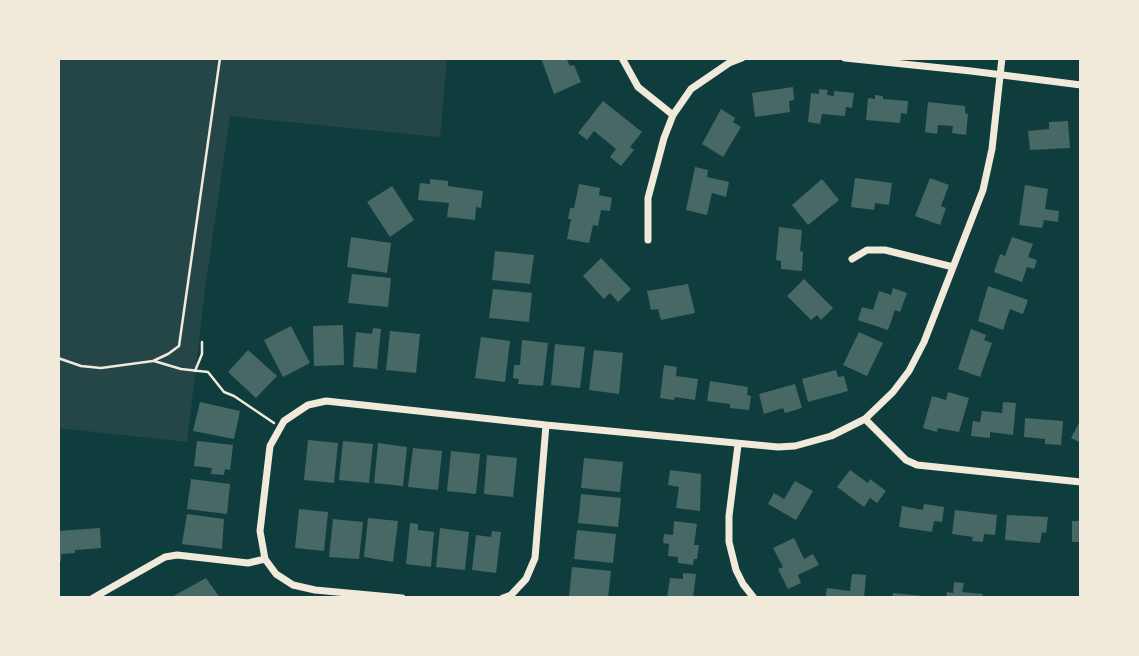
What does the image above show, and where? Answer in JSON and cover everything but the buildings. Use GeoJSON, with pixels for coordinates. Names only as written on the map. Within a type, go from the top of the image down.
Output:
{"type":"FeatureCollection","features":[{"type":"Feature","properties":{"kind":"street"},"geometry":{"type":"LineString","coordinates":[[622,58],[638,87],[673,115]]}},
{"type":"Feature","properties":{"kind":"street"},"geometry":{"type":"LineString","coordinates":[[648,240],[648,198],[673,115],[691,89],[729,63],[742,58]]}},
{"type":"Feature","properties":{"kind":"street"},"geometry":{"type":"LineString","coordinates":[[845,58],[1081,85]]}},
{"type":"Feature","properties":{"kind":"street"},"geometry":{"type":"LineString","coordinates":[[402,598],[315,590],[293,585],[276,574],[265,559],[260,531],[270,446],[280,426],[293,413],[308,405],[326,401],[766,447],[794,446],[831,436],[865,419],[893,392],[909,371],[924,342],[953,267],[988,170],[1002,58]]}},
{"type":"Feature","properties":{"kind":"street"},"geometry":{"type":"LineString","coordinates":[[852,259],[867,250],[885,250],[953,267]]}},
{"type":"Feature","properties":{"kind":"street"},"geometry":{"type":"LineString","coordinates":[[865,419],[906,460],[918,465],[1081,482]]}},
{"type":"Feature","properties":{"kind":"street"},"geometry":{"type":"LineString","coordinates":[[503,598],[526,579],[535,558],[546,425]]}},
{"type":"Feature","properties":{"kind":"street"},"geometry":{"type":"LineString","coordinates":[[737,445],[729,516],[729,542],[736,570],[754,598]]}},
{"type":"Feature","properties":{"kind":"street"},"geometry":{"type":"LineString","coordinates":[[93,598],[164,557],[177,555],[247,563],[265,559]]}},
{"type":"Feature","properties":{"kind":"path"},"geometry":{"type":"LineString","coordinates":[[58,358],[81,366],[101,368],[153,361],[179,346],[220,58]]}},
{"type":"Feature","properties":{"kind":"path"},"geometry":{"type":"LineString","coordinates":[[195,371],[202,354],[202,341]]}},
{"type":"Feature","properties":{"kind":"path"},"geometry":{"type":"LineString","coordinates":[[153,361],[208,372],[223,392],[234,396],[280,426]]}},
{"type":"Feature","properties":{"kind":"shaded area"},"geometry":{"type":"Polygon","coordinates":[[[58,58],[447,58],[440,137],[230,116],[187,442],[58,428],[58,58]]]}}]}
